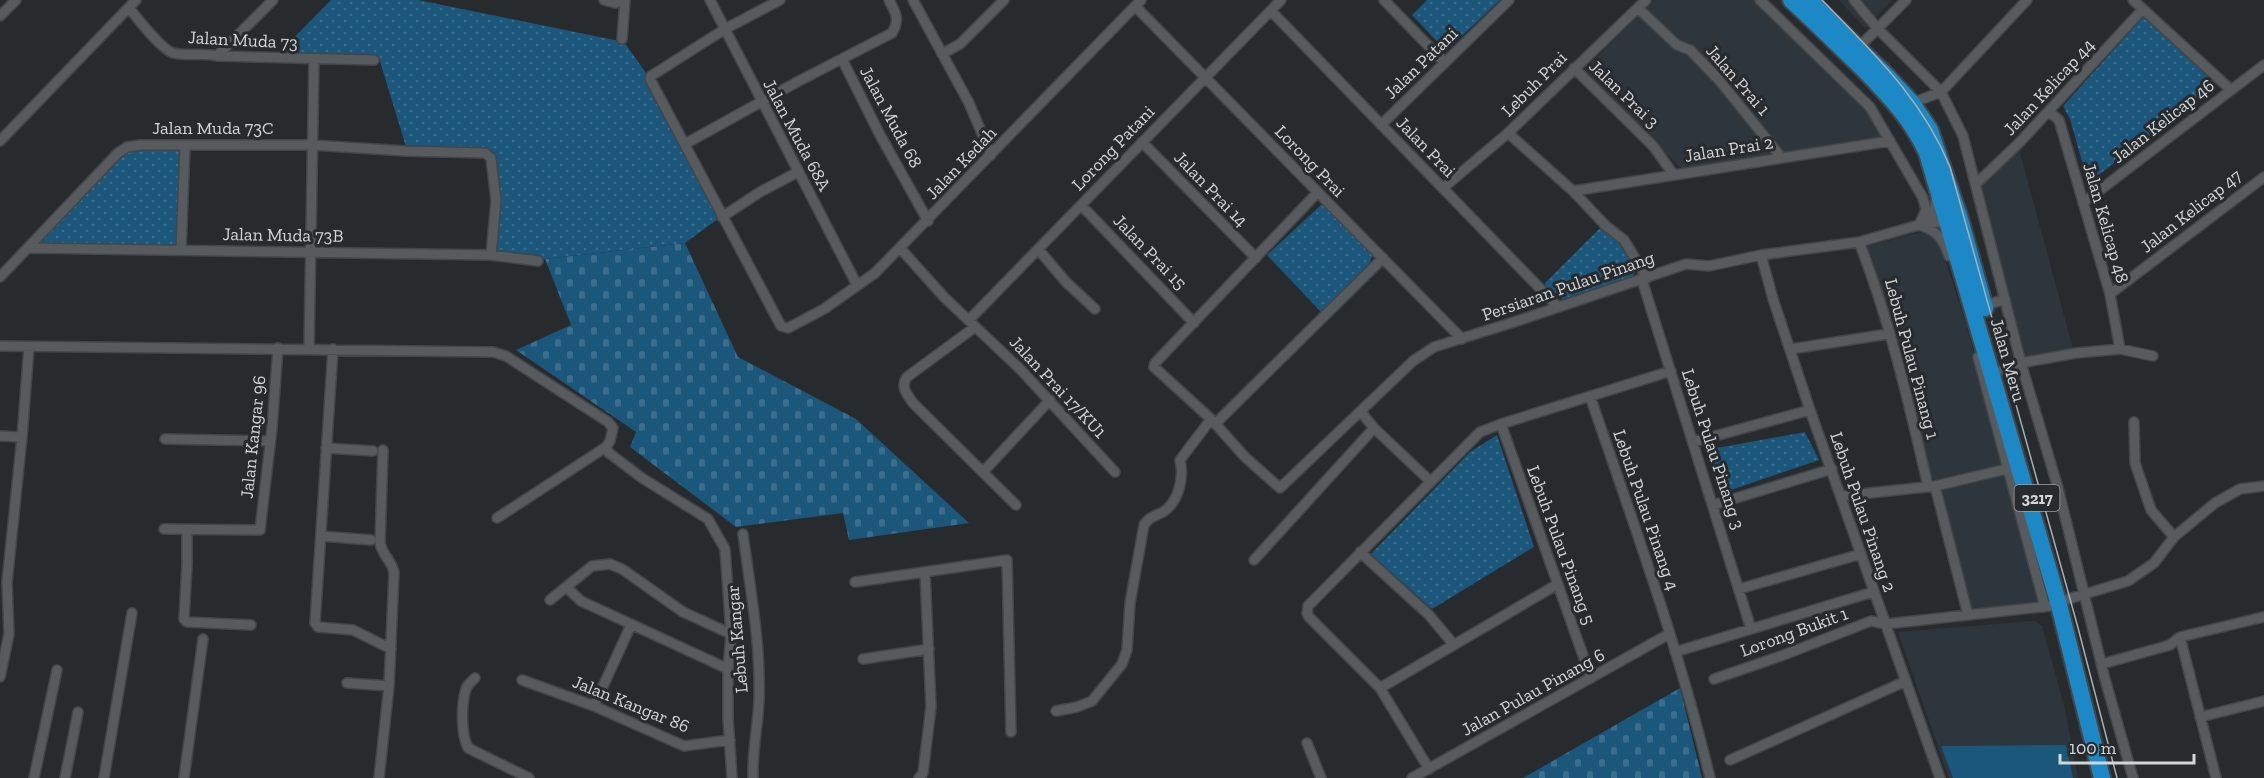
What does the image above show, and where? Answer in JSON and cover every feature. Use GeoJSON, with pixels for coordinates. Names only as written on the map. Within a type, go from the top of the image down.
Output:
{"type":"FeatureCollection","features":[{"type":"Feature","properties":{"kind":"highway","name":"Jalan Meru"},"geometry":{"type":"LineString","coordinates":[[1791,0],[1897,104],[1921,140],[1938,191],[1954,220],[1963,274],[2013,468],[2113,778]]}},
{"type":"Feature","properties":{"kind":"highway","name":"Jalan Meru"},"geometry":{"type":"LineString","coordinates":[[1814,2],[1912,103],[1930,130],[1954,220],[1984,306],[2001,370],[2056,604],[2102,778]]}},
{"type":"Feature","properties":{"kind":"street"},"geometry":{"type":"LineString","coordinates":[[0,16],[16,0]]}},
{"type":"Feature","properties":{"kind":"street"},"geometry":{"type":"LineString","coordinates":[[0,141],[136,0]]}},
{"type":"Feature","properties":{"kind":"street"},"geometry":{"type":"LineString","coordinates":[[217,56],[273,0]]}},
{"type":"Feature","properties":{"kind":"street"},"geometry":{"type":"LineString","coordinates":[[604,0],[615,3],[624,0],[622,39]]}},
{"type":"Feature","properties":{"kind":"street","name":"Jalan Muda 68A"},"geometry":{"type":"LineString","coordinates":[[710,0],[857,285]]}},
{"type":"Feature","properties":{"kind":"street"},"geometry":{"type":"LineString","coordinates":[[780,0],[725,29],[651,75],[651,81],[722,217],[760,192],[798,172]]}},
{"type":"Feature","properties":{"kind":"street"},"geometry":{"type":"LineString","coordinates":[[685,144],[892,33],[897,25],[897,16],[889,0]]}},
{"type":"Feature","properties":{"kind":"street"},"geometry":{"type":"LineString","coordinates":[[913,0],[969,103],[991,155]]}},
{"type":"Feature","properties":{"kind":"street","name":"Lorong Patani"},"geometry":{"type":"LineString","coordinates":[[983,472],[913,403],[903,384],[907,377],[972,323],[1038,249],[1281,0]]}},
{"type":"Feature","properties":{"kind":"street"},"geometry":{"type":"LineString","coordinates":[[1384,0],[1445,63]]}},
{"type":"Feature","properties":{"kind":"street","name":"Jalan Patani"},"geometry":{"type":"LineString","coordinates":[[1381,125],[1509,0]]}},
{"type":"Feature","properties":{"kind":"street","name":"Lebuh Prai"},"geometry":{"type":"LineString","coordinates":[[1443,188],[1508,133],[1646,0]]}},
{"type":"Feature","properties":{"kind":"street"},"geometry":{"type":"LineString","coordinates":[[1760,0],[1870,106],[1925,205],[1926,210],[1919,225]]}},
{"type":"Feature","properties":{"kind":"street"},"geometry":{"type":"LineString","coordinates":[[1854,0],[1877,28],[1941,92],[1963,136],[2021,363],[2058,488],[2133,778]]}},
{"type":"Feature","properties":{"kind":"street"},"geometry":{"type":"LineString","coordinates":[[1858,48],[1906,0]]}},
{"type":"Feature","properties":{"kind":"street"},"geometry":{"type":"LineString","coordinates":[[1912,103],[1941,92],[2027,0]]}},
{"type":"Feature","properties":{"kind":"street"},"geometry":{"type":"LineString","coordinates":[[2133,0],[2230,89]]}},
{"type":"Feature","properties":{"kind":"street"},"geometry":{"type":"LineString","coordinates":[[942,54],[960,44],[1000,1]]}},
{"type":"Feature","properties":{"kind":"street","name":"Lorong Prai"},"geometry":{"type":"LineString","coordinates":[[1138,3],[1206,78],[1462,339]]}},
{"type":"Feature","properties":{"kind":"street","name":"Jalan Kedah"},"geometry":{"type":"LineString","coordinates":[[722,217],[781,326],[788,328],[824,309],[875,273],[1138,3]]}},
{"type":"Feature","properties":{"kind":"street","name":"Jalan Muda 73"},"geometry":{"type":"LineString","coordinates":[[129,8],[173,53],[314,60],[374,60]]}},
{"type":"Feature","properties":{"kind":"street","name":"Jalan Prai 1"},"geometry":{"type":"LineString","coordinates":[[1638,8],[1677,45],[1690,50],[1719,80],[1781,157]]}},
{"type":"Feature","properties":{"kind":"street","name":"Jalan Kelicap 44"},"geometry":{"type":"LineString","coordinates":[[1976,184],[2049,112],[2143,9]]}},
{"type":"Feature","properties":{"kind":"street","name":"Jalan Prai"},"geometry":{"type":"LineString","coordinates":[[1271,11],[1558,307]]}},
{"type":"Feature","properties":{"kind":"street","name":"Jalan Muda 68"},"geometry":{"type":"LineString","coordinates":[[842,59],[880,135],[928,221]]}},
{"type":"Feature","properties":{"kind":"street"},"geometry":{"type":"LineString","coordinates":[[309,348],[314,60]]}},
{"type":"Feature","properties":{"kind":"street","name":"Jalan Kelicap 46"},"geometry":{"type":"LineString","coordinates":[[2083,203],[2264,65]]}},
{"type":"Feature","properties":{"kind":"street","name":"Jalan Prai 3"},"geometry":{"type":"LineString","coordinates":[[1574,68],[1654,147],[1673,174]]}},
{"type":"Feature","properties":{"kind":"street","name":"Jalan Kelicap 48"},"geometry":{"type":"LineString","coordinates":[[2049,112],[2059,120],[2110,294],[2120,349]]}},
{"type":"Feature","properties":{"kind":"street","name":"Lebuh Pulau Pinang 3"},"geometry":{"type":"LineString","coordinates":[[1508,133],[1573,191],[1606,226],[1624,240],[1645,279],[1750,629]]}},
{"type":"Feature","properties":{"kind":"street","name":"Jalan Prai 2"},"geometry":{"type":"LineString","coordinates":[[1573,191],[1890,141]]}},
{"type":"Feature","properties":{"kind":"street","name":"Jalan Prai 14"},"geometry":{"type":"LineString","coordinates":[[1143,142],[1256,258]]}},
{"type":"Feature","properties":{"kind":"street","name":"Jalan Muda 73C"},"geometry":{"type":"LineString","coordinates":[[0,277],[118,153],[127,147],[312,145],[488,154],[492,158],[496,201],[491,255]]}},
{"type":"Feature","properties":{"kind":"street"},"geometry":{"type":"LineString","coordinates":[[181,250],[185,146]]}},
{"type":"Feature","properties":{"kind":"street","name":"Jalan Kelicap 47"},"geometry":{"type":"LineString","coordinates":[[2110,294],[2264,177]]}},
{"type":"Feature","properties":{"kind":"street"},"geometry":{"type":"LineString","coordinates":[[1919,225],[1934,214],[1938,191]]}},
{"type":"Feature","properties":{"kind":"street"},"geometry":{"type":"LineString","coordinates":[[1213,422],[1154,367],[1155,363],[1318,192]]}},
{"type":"Feature","properties":{"kind":"street","name":"Jalan Prai 15"},"geometry":{"type":"LineString","coordinates":[[1082,205],[1194,323]]}},
{"type":"Feature","properties":{"kind":"street","name":"Persiaran Pulau Pinang"},"geometry":{"type":"LineString","coordinates":[[1213,422],[1245,457],[1280,488],[1413,361],[1434,346],[1462,339],[1686,264],[1709,266],[1761,255],[1859,242],[1919,225],[1954,220]]}},
{"type":"Feature","properties":{"kind":"street"},"geometry":{"type":"LineString","coordinates":[[1919,225],[1936,231],[1942,238],[1950,260],[1963,274]]}},
{"type":"Feature","properties":{"kind":"street","name":"Lebuh Pulau Pinang 1"},"geometry":{"type":"LineString","coordinates":[[1859,242],[1875,284],[1968,615]]}},
{"type":"Feature","properties":{"kind":"street","name":"Jalan Muda 73B"},"geometry":{"type":"LineString","coordinates":[[28,248],[491,255],[538,261]]}},
{"type":"Feature","properties":{"kind":"street","name":"Jalan Prai 17/KU1"},"geometry":{"type":"LineString","coordinates":[[900,248],[944,297],[1050,400],[1115,472]]}},
{"type":"Feature","properties":{"kind":"street"},"geometry":{"type":"LineString","coordinates":[[1038,249],[1066,282],[1095,309]]}},
{"type":"Feature","properties":{"kind":"street","name":"Lebuh Pulau Pinang 2"},"geometry":{"type":"LineString","coordinates":[[1761,255],[1773,299],[1810,410],[1842,496],[1921,730],[1940,778]]}},
{"type":"Feature","properties":{"kind":"street"},"geometry":{"type":"LineString","coordinates":[[1056,711],[1092,701],[1122,664],[1127,650],[1130,603],[1144,525],[1148,519],[1171,506],[1179,489],[1182,467],[1180,460],[1213,422],[1383,258]]}},
{"type":"Feature","properties":{"kind":"street"},"geometry":{"type":"LineString","coordinates":[[1984,306],[2005,299]]}},
{"type":"Feature","properties":{"kind":"street"},"geometry":{"type":"LineString","coordinates":[[1791,349],[1888,334]]}},
{"type":"Feature","properties":{"kind":"street"},"geometry":{"type":"LineString","coordinates":[[0,346],[309,348],[499,353],[608,422],[613,428],[606,447],[497,518]]}},
{"type":"Feature","properties":{"kind":"street"},"geometry":{"type":"LineString","coordinates":[[0,677],[9,634],[7,582],[29,347]]}},
{"type":"Feature","properties":{"kind":"street","name":"Jalan Kangar 96"},"geometry":{"type":"LineString","coordinates":[[187,531],[260,530],[278,348]]}},
{"type":"Feature","properties":{"kind":"street"},"geometry":{"type":"LineString","coordinates":[[333,349],[316,625],[353,630],[391,649]]}},
{"type":"Feature","properties":{"kind":"street"},"geometry":{"type":"LineString","coordinates":[[2001,370],[2021,363],[2076,353],[2120,349],[2153,356]]}},
{"type":"Feature","properties":{"kind":"street"},"geometry":{"type":"LineString","coordinates":[[1429,769],[1380,688],[1309,617],[1308,606],[1480,432],[1671,371]]}},
{"type":"Feature","properties":{"kind":"street","name":"Lebuh Pulau Pinang 4"},"geometry":{"type":"LineString","coordinates":[[1590,396],[1685,682],[1710,778]]}},
{"type":"Feature","properties":{"kind":"street"},"geometry":{"type":"LineString","coordinates":[[1016,505],[983,472],[1050,400]]}},
{"type":"Feature","properties":{"kind":"street"},"geometry":{"type":"LineString","coordinates":[[1693,442],[1810,410]]}},
{"type":"Feature","properties":{"kind":"street"},"geometry":{"type":"LineString","coordinates":[[1361,412],[1374,428],[1430,481]]}},
{"type":"Feature","properties":{"kind":"street"},"geometry":{"type":"LineString","coordinates":[[2134,422],[2135,463],[2151,510],[2174,537]]}},
{"type":"Feature","properties":{"kind":"street","name":"Lebuh Pulau Pinang 5"},"geometry":{"type":"LineString","coordinates":[[1501,424],[1591,678]]}},
{"type":"Feature","properties":{"kind":"street"},"geometry":{"type":"LineString","coordinates":[[1254,560],[1374,428]]}},
{"type":"Feature","properties":{"kind":"street"},"geometry":{"type":"LineString","coordinates":[[0,436],[22,436]]}},
{"type":"Feature","properties":{"kind":"street"},"geometry":{"type":"LineString","coordinates":[[165,439],[270,441]]}},
{"type":"Feature","properties":{"kind":"street"},"geometry":{"type":"LineString","coordinates":[[606,447],[609,453],[642,478],[708,519],[725,549],[731,634],[728,669],[732,778]]}},
{"type":"Feature","properties":{"kind":"street"},"geometry":{"type":"LineString","coordinates":[[326,448],[378,450],[380,543],[381,549],[393,566],[389,686],[379,778]]}},
{"type":"Feature","properties":{"kind":"street"},"geometry":{"type":"LineString","coordinates":[[1842,496],[1932,486],[2013,468]]}},
{"type":"Feature","properties":{"kind":"street"},"geometry":{"type":"LineString","coordinates":[[1713,505],[1832,470]]}},
{"type":"Feature","properties":{"kind":"street","name":"Lorong Bukit 1"},"geometry":{"type":"LineString","coordinates":[[1714,679],[1871,621],[1886,624],[2056,604],[2128,581],[2154,562],[2174,537],[2215,503],[2240,489],[2264,486]]}},
{"type":"Feature","properties":{"kind":"street"},"geometry":{"type":"LineString","coordinates":[[164,529],[187,531],[184,620],[251,625]]}},
{"type":"Feature","properties":{"kind":"street","name":"Lebuh Kangar"},"geometry":{"type":"LineString","coordinates":[[743,534],[758,653],[759,700],[753,778]]}},
{"type":"Feature","properties":{"kind":"street"},"geometry":{"type":"LineString","coordinates":[[321,536],[371,540]]}},
{"type":"Feature","properties":{"kind":"street"},"geometry":{"type":"LineString","coordinates":[[1360,552],[1429,615],[1454,645]]}},
{"type":"Feature","properties":{"kind":"street"},"geometry":{"type":"LineString","coordinates":[[1739,589],[1861,554]]}},
{"type":"Feature","properties":{"kind":"street"},"geometry":{"type":"LineString","coordinates":[[855,582],[1007,560],[1011,732]]}},
{"type":"Feature","properties":{"kind":"street"},"geometry":{"type":"LineString","coordinates":[[550,600],[592,566],[610,564],[622,569],[683,612],[731,634]]}},
{"type":"Feature","properties":{"kind":"street"},"geometry":{"type":"LineString","coordinates":[[919,778],[923,773],[931,707],[925,572]]}},
{"type":"Feature","properties":{"kind":"street"},"geometry":{"type":"LineString","coordinates":[[1380,688],[1558,584]]}},
{"type":"Feature","properties":{"kind":"street"},"geometry":{"type":"LineString","coordinates":[[566,587],[581,602],[728,669]]}},
{"type":"Feature","properties":{"kind":"street"},"geometry":{"type":"LineString","coordinates":[[1675,652],[1873,592]]}},
{"type":"Feature","properties":{"kind":"street"},"geometry":{"type":"LineString","coordinates":[[104,778],[132,613]]}},
{"type":"Feature","properties":{"kind":"street"},"geometry":{"type":"LineString","coordinates":[[2102,664],[2170,645],[2180,637],[2263,617]]}},
{"type":"Feature","properties":{"kind":"street"},"geometry":{"type":"LineString","coordinates":[[594,706],[631,625]]}},
{"type":"Feature","properties":{"kind":"street","name":"Jalan Pulau Pinang 6"},"geometry":{"type":"LineString","coordinates":[[1412,778],[1669,634]]}},
{"type":"Feature","properties":{"kind":"street"},"geometry":{"type":"LineString","coordinates":[[2180,637],[2216,778]]}},
{"type":"Feature","properties":{"kind":"street"},"geometry":{"type":"LineString","coordinates":[[184,778],[203,639]]}},
{"type":"Feature","properties":{"kind":"street"},"geometry":{"type":"LineString","coordinates":[[863,659],[929,649]]}},
{"type":"Feature","properties":{"kind":"street"},"geometry":{"type":"LineString","coordinates":[[34,778],[57,670]]}},
{"type":"Feature","properties":{"kind":"street"},"geometry":{"type":"LineString","coordinates":[[476,678],[466,688],[462,729],[468,748],[529,778]]}},
{"type":"Feature","properties":{"kind":"street","name":"Jalan Kangar 86"},"geometry":{"type":"LineString","coordinates":[[522,680],[594,706],[684,746],[730,740]]}},
{"type":"Feature","properties":{"kind":"street"},"geometry":{"type":"LineString","coordinates":[[1730,760],[1906,681]]}},
{"type":"Feature","properties":{"kind":"street"},"geometry":{"type":"LineString","coordinates":[[347,683],[389,686]]}},
{"type":"Feature","properties":{"kind":"street"},"geometry":{"type":"LineString","coordinates":[[2200,717],[2264,701]]}},
{"type":"Feature","properties":{"kind":"street"},"geometry":{"type":"LineString","coordinates":[[65,778],[78,712]]}},
{"type":"Feature","properties":{"kind":"street"},"geometry":{"type":"LineString","coordinates":[[1307,743],[1321,778]]}},
{"type":"Feature","properties":{"kind":"shaded area"},"geometry":{"type":"Polygon","coordinates":[[[1654,0],[1756,0],[1870,114],[1885,138],[1682,169],[1583,71],[1654,0]]]}},
{"type":"Feature","properties":{"kind":"shaded area"},"geometry":{"type":"Polygon","coordinates":[[[1839,0],[1892,0],[1865,28],[1839,0]]]}},
{"type":"Feature","properties":{"kind":"shaded area"},"geometry":{"type":"Polygon","coordinates":[[[2019,149],[2073,349],[2023,359],[1980,186],[2019,149]]]}},
{"type":"Feature","properties":{"kind":"shaded area"},"geometry":{"type":"Polygon","coordinates":[[[1926,231],[1939,240],[1968,331],[2041,604],[1970,611],[1936,481],[1929,474],[1879,284],[1864,247],[1926,231]]]}},
{"type":"Feature","properties":{"kind":"shaded area"},"geometry":{"type":"Polygon","coordinates":[[[2035,621],[2042,626],[2064,705],[2078,778],[1949,778],[1898,632],[2035,621]]]}},
{"type":"Feature","properties":{"kind":"green space"},"geometry":{"type":"Polygon","coordinates":[[[331,0],[418,0],[624,42],[646,73],[722,216],[685,243],[545,259],[497,253],[493,158],[406,147],[379,58],[275,57],[331,0]]]}},
{"type":"Feature","properties":{"kind":"green space"},"geometry":{"type":"Polygon","coordinates":[[[1427,0],[1500,0],[1446,51],[1412,15],[1427,0]]]}},
{"type":"Feature","properties":{"kind":"green space"},"geometry":{"type":"Polygon","coordinates":[[[2146,14],[2215,78],[2215,85],[2096,177],[2085,172],[2070,119],[2063,106],[2146,14]]]}},
{"type":"Feature","properties":{"kind":"green space"},"geometry":{"type":"Polygon","coordinates":[[[185,146],[181,250],[28,248],[127,147],[185,146]]]}},
{"type":"Feature","properties":{"kind":"green space"},"geometry":{"type":"Polygon","coordinates":[[[1322,204],[1373,254],[1368,267],[1321,312],[1267,255],[1322,204]]]}},
{"type":"Feature","properties":{"kind":"green space"},"geometry":{"type":"Polygon","coordinates":[[[1602,226],[1620,242],[1631,256],[1635,270],[1633,276],[1563,299],[1548,290],[1545,283],[1602,226]]]}},
{"type":"Feature","properties":{"kind":"green space"},"geometry":{"type":"Polygon","coordinates":[[[685,243],[738,357],[856,419],[969,523],[849,540],[843,513],[736,527],[630,447],[636,432],[516,350],[571,325],[545,259],[685,243]]]}},
{"type":"Feature","properties":{"kind":"green space"},"geometry":{"type":"Polygon","coordinates":[[[1805,432],[1819,460],[1719,494],[1706,450],[1805,432]]]}},
{"type":"Feature","properties":{"kind":"green space"},"geometry":{"type":"Polygon","coordinates":[[[1497,435],[1534,547],[1432,609],[1371,554],[1470,452],[1497,435]]]}},
{"type":"Feature","properties":{"kind":"green space"},"geometry":{"type":"Polygon","coordinates":[[[1680,688],[1702,778],[1523,778],[1680,688]]]}},
{"type":"Feature","properties":{"kind":"green space"},"geometry":{"type":"Polygon","coordinates":[[[2066,745],[2073,778],[1953,778],[1941,746],[2066,745]]]}},
{"type":"Feature","properties":{"kind":"tram line"},"geometry":{"type":"LineString","coordinates":[[1822,0],[1878,58],[1911,98],[1939,142],[1950,167],[2077,624],[2117,778]]}}]}
